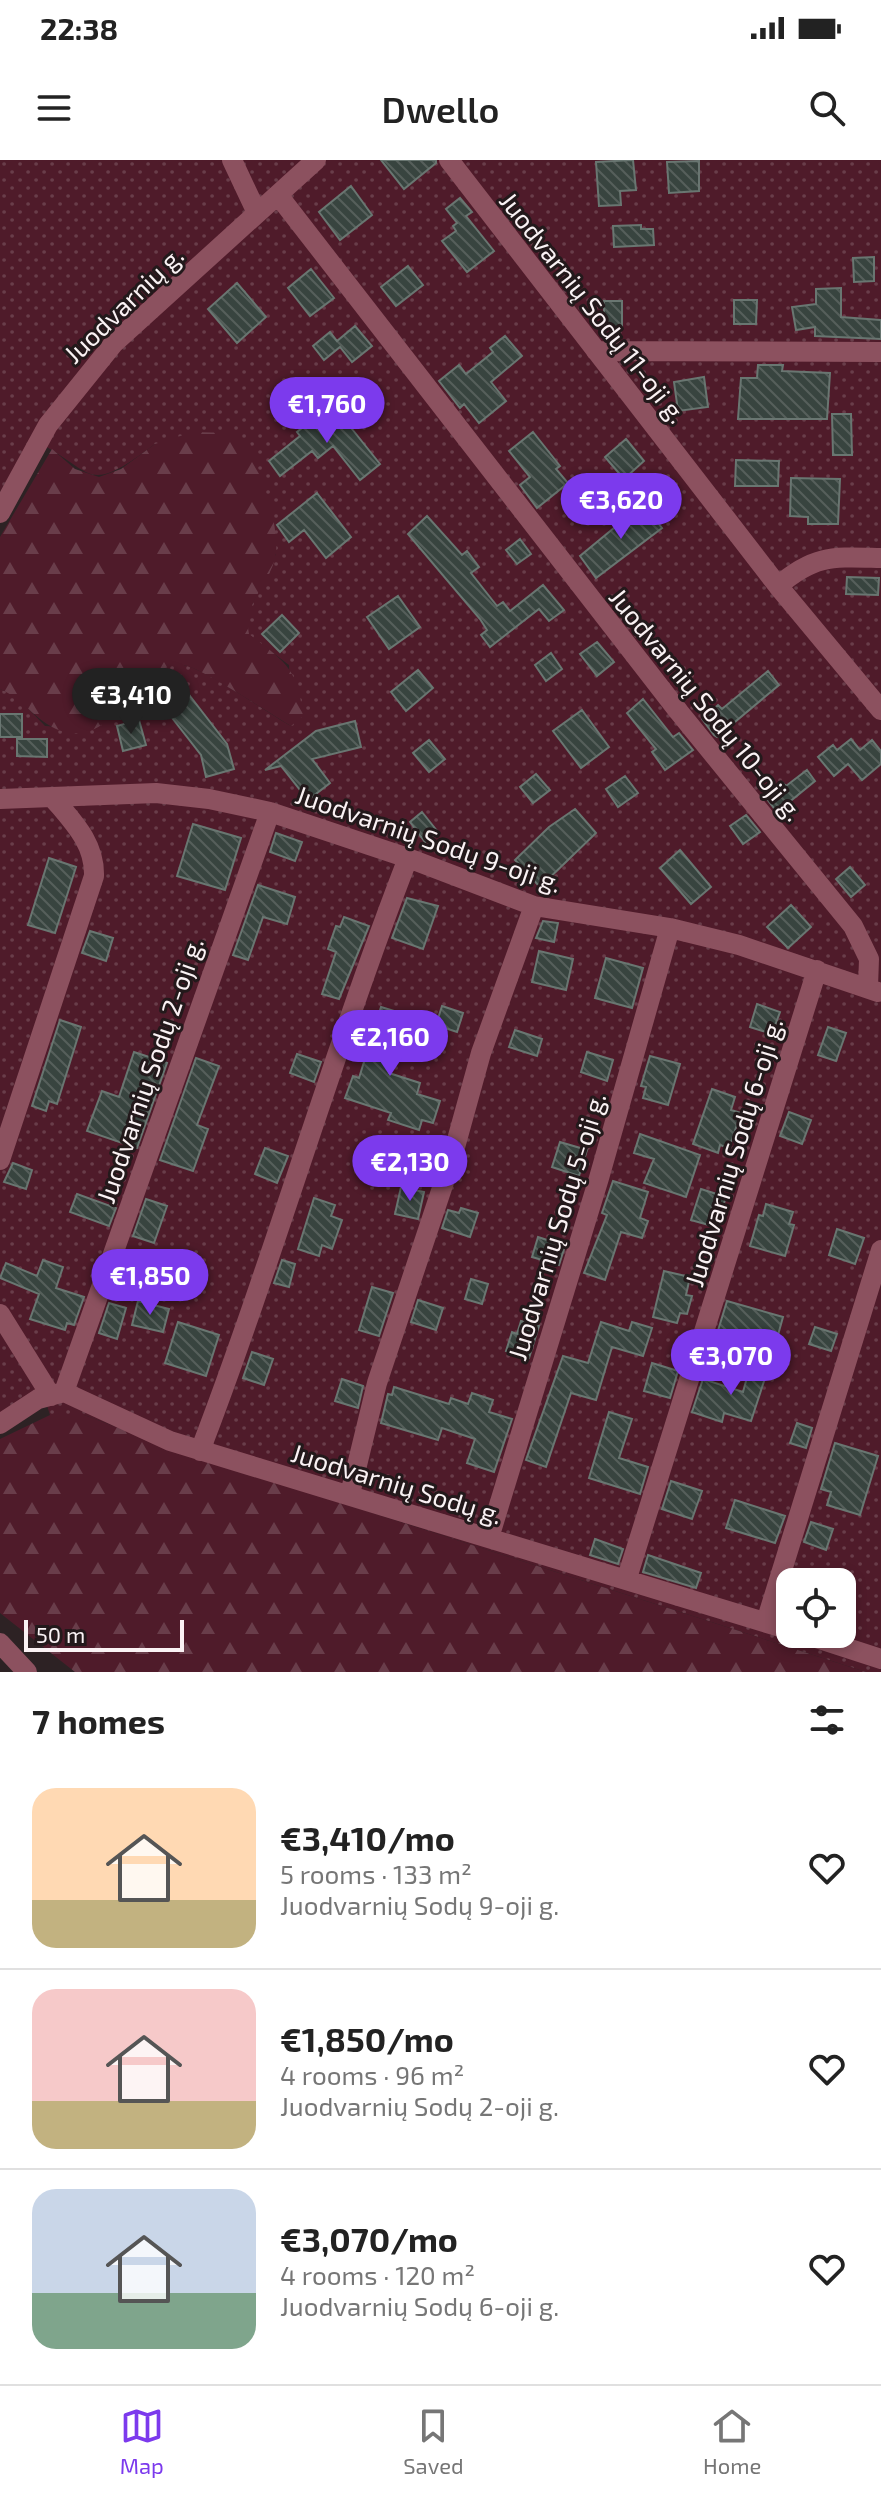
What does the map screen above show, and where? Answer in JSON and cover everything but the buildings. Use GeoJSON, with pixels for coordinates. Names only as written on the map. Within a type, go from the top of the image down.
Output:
{"type":"FeatureCollection","features":[{"type":"Feature","properties":{"kind":"street"},"geometry":{"type":"LineString","coordinates":[[232,160],[257,213]]}},
{"type":"Feature","properties":{"kind":"street","name":"Juodvarnių g."},"geometry":{"type":"LineString","coordinates":[[0,513],[48,425],[77,385],[114,343],[316,160]]}},
{"type":"Feature","properties":{"kind":"street","name":"Juodvarnių Sodų 11-oji g."},"geometry":{"type":"LineString","coordinates":[[449,160],[778,586],[881,710]]}},
{"type":"Feature","properties":{"kind":"street","name":"Juodvarnių Sodų 10-oji g."},"geometry":{"type":"LineString","coordinates":[[278,195],[581,587],[853,926],[869,959],[875,990]]}},
{"type":"Feature","properties":{"kind":"street"},"geometry":{"type":"LineString","coordinates":[[596,351],[881,352]]}},
{"type":"Feature","properties":{"kind":"street"},"geometry":{"type":"LineString","coordinates":[[778,586],[813,561],[881,558]]}},
{"type":"Feature","properties":{"kind":"street","name":"Juodvarnių Sodų 9-oji g."},"geometry":{"type":"LineString","coordinates":[[0,799],[156,793],[209,799],[270,812],[408,858],[534,906],[670,928],[875,990]]}},
{"type":"Feature","properties":{"kind":"street"},"geometry":{"type":"LineString","coordinates":[[0,1160],[94,876],[95,859],[86,839],[53,798]]}},
{"type":"Feature","properties":{"kind":"street","name":"Juodvarnių Sodų 2-oji g."},"geometry":{"type":"LineString","coordinates":[[58,1394],[270,812]]}},
{"type":"Feature","properties":{"kind":"street"},"geometry":{"type":"LineString","coordinates":[[200,1451],[243,1341],[312,1122],[408,858]]}},
{"type":"Feature","properties":{"kind":"street"},"geometry":{"type":"LineString","coordinates":[[350,1494],[377,1383],[452,1158],[481,1053],[534,906]]}},
{"type":"Feature","properties":{"kind":"street","name":"Juodvarnių Sodų 5-oji g."},"geometry":{"type":"LineString","coordinates":[[489,1538],[599,1178],[670,928]]}},
{"type":"Feature","properties":{"kind":"street","name":"Juodvarnių Sodų 6-oji g."},"geometry":{"type":"LineString","coordinates":[[627,1578],[817,970]]}},
{"type":"Feature","properties":{"kind":"street"},"geometry":{"type":"LineString","coordinates":[[766,1622],[881,1250]]}},
{"type":"Feature","properties":{"kind":"street"},"geometry":{"type":"LineString","coordinates":[[0,1314],[58,1394],[38,1399],[0,1424]]}},
{"type":"Feature","properties":{"kind":"street","name":"Juodvarnių Sodų g."},"geometry":{"type":"LineString","coordinates":[[58,1394],[200,1451],[776,1625]]}},
{"type":"Feature","properties":{"kind":"street"},"geometry":{"type":"LineString","coordinates":[[0,1643],[27,1672]]}},
{"type":"Feature","properties":{"kind":"street"},"geometry":{"type":"LineString","coordinates":[[847,1648],[881,1659]]}},
{"type":"Feature","properties":{"kind":"green space"},"geometry":{"type":"Polygon","coordinates":[[[0,160],[881,160],[881,1672],[866,1672],[792,1648],[856,1648],[856,1568],[776,1568],[776,1643],[193,1455],[84,1415],[50,1415],[43,1393],[0,1422],[0,689],[16,696],[45,726],[89,729],[106,721],[148,676],[173,664],[188,666],[212,677],[291,726],[289,665],[248,634],[245,619],[276,554],[155,444],[114,471],[101,475],[80,469],[31,439],[0,492],[0,160]]]}},
{"type":"Feature","properties":{"kind":"green space"},"geometry":{"type":"Polygon","coordinates":[[[193,432],[231,433],[250,443],[271,512],[276,553],[269,574],[253,602],[249,634],[288,668],[298,687],[303,716],[291,726],[219,682],[183,665],[166,668],[151,676],[113,716],[99,726],[84,732],[56,729],[0,689],[0,537],[52,449],[75,469],[99,477],[121,469],[155,444],[193,432]]]}},
{"type":"Feature","properties":{"kind":"green space"},"geometry":{"type":"Polygon","coordinates":[[[50,1415],[84,1415],[193,1455],[776,1643],[776,1648],[792,1648],[866,1672],[75,1672],[0,1613],[0,1439],[50,1415]]]}}]}
